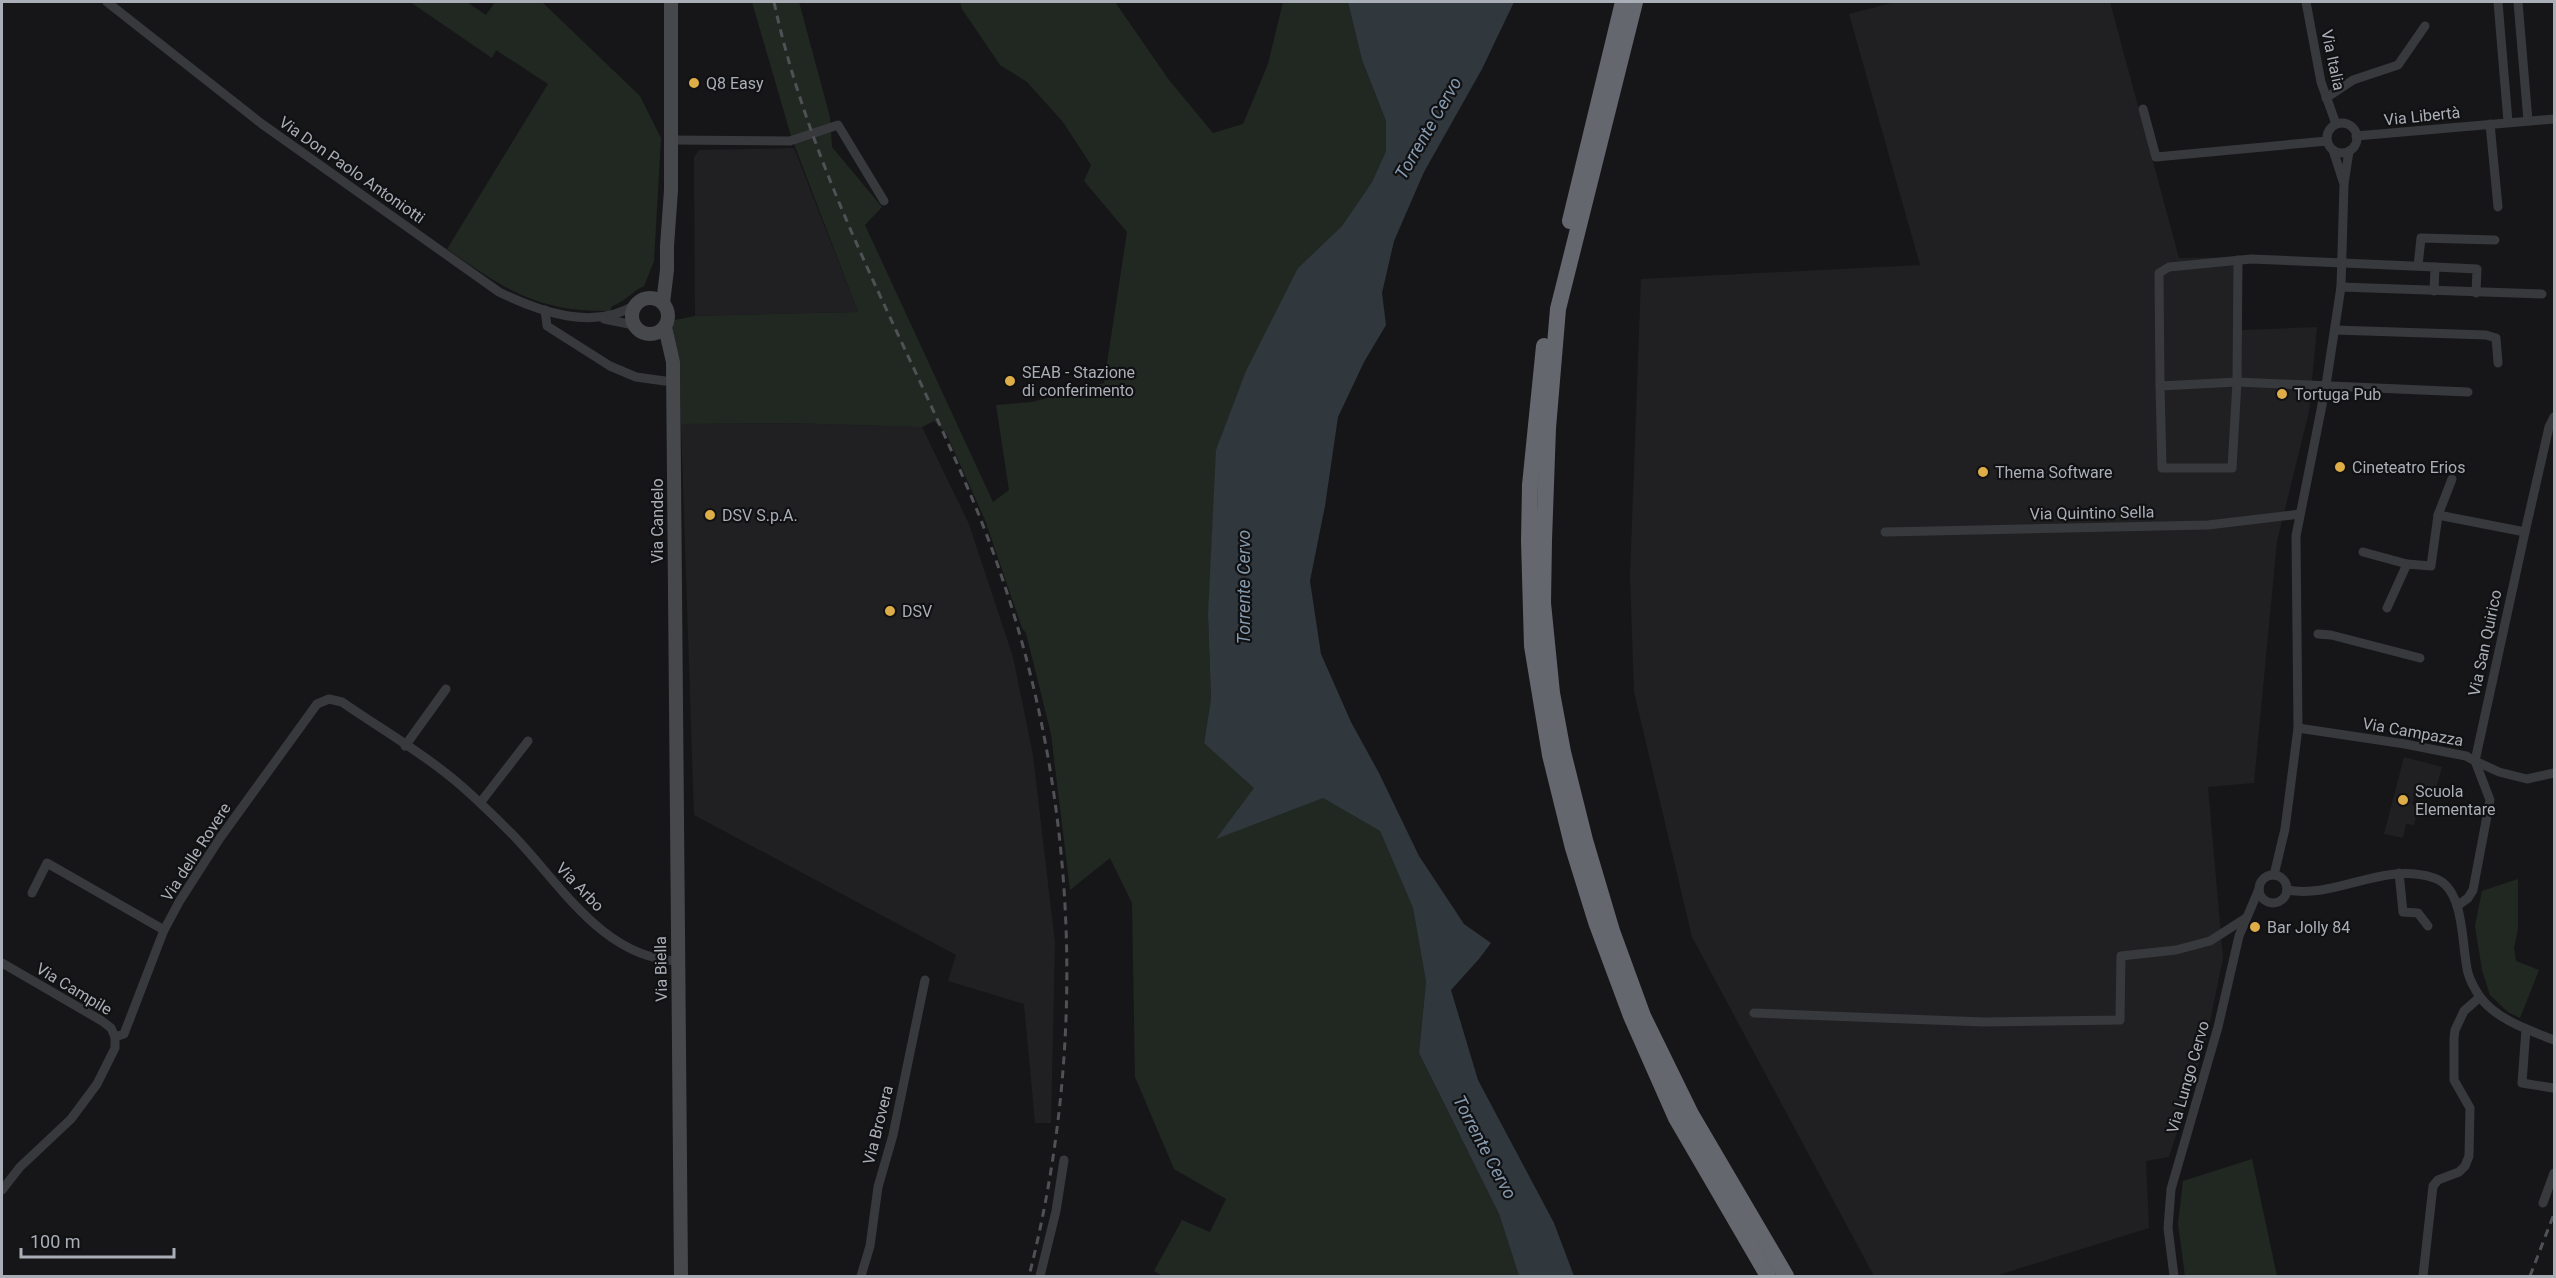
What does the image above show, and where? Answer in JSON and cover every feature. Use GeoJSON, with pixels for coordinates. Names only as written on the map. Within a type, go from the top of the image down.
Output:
{"type":"FeatureCollection","features":[{"type":"Feature","properties":{"kind":"highway"},"geometry":{"type":"LineString","coordinates":[[1623,2],[1549,310],[1530,484],[1532,646],[1550,755],[1573,848],[1596,922],[1631,1016],[1676,1118],[1768,1276]]}},
{"type":"Feature","properties":{"kind":"highway"},"geometry":{"type":"LineString","coordinates":[[1635,2],[1558,309],[1544,507],[1543,603],[1552,693],[1563,752],[1585,840],[1612,931],[1643,1016],[1691,1114],[1786,1276]]}},
{"type":"Feature","properties":{"kind":"street","name":"Via Don Paolo Antoniotti"},"geometry":{"type":"LineString","coordinates":[[107,2],[262,124],[500,292],[545,310],[634,325]]}},
{"type":"Feature","properties":{"kind":"street"},"geometry":{"type":"LineString","coordinates":[[663,303],[671,190],[671,2]]}},
{"type":"Feature","properties":{"kind":"street","name":"Via Italia"},"geometry":{"type":"LineString","coordinates":[[2306,2],[2326,98],[2336,124]]}},
{"type":"Feature","properties":{"kind":"street"},"geometry":{"type":"LineString","coordinates":[[2498,2],[2508,122]]}},
{"type":"Feature","properties":{"kind":"street"},"geometry":{"type":"LineString","coordinates":[[2518,2],[2528,121]]}},
{"type":"Feature","properties":{"kind":"street"},"geometry":{"type":"LineString","coordinates":[[2326,98],[2353,80],[2397,65],[2410,50],[2425,26]]}},
{"type":"Feature","properties":{"kind":"street"},"geometry":{"type":"LineString","coordinates":[[2143,109],[2156,157],[2330,146],[2341,153],[2349,151],[2355,145],[2356,136],[2349,125],[2336,124],[2328,131],[2330,146],[2344,183]]}},
{"type":"Feature","properties":{"kind":"street","name":"Via Libertà"},"geometry":{"type":"LineString","coordinates":[[2356,136],[2554,119]]}},
{"type":"Feature","properties":{"kind":"street"},"geometry":{"type":"LineString","coordinates":[[2490,124],[2498,207]]}},
{"type":"Feature","properties":{"kind":"street"},"geometry":{"type":"LineString","coordinates":[[672,140],[790,141],[838,125],[884,201]]}},
{"type":"Feature","properties":{"kind":"street"},"geometry":{"type":"LineString","coordinates":[[2274,875],[2285,828],[2298,728],[2296,536],[2326,385],[2341,287],[2344,183],[2349,151]]}},
{"type":"Feature","properties":{"kind":"street"},"geometry":{"type":"LineString","coordinates":[[2418,266],[2421,238],[2495,240]]}},
{"type":"Feature","properties":{"kind":"street"},"geometry":{"type":"LineString","coordinates":[[647,298],[659,274],[666,246]]}},
{"type":"Feature","properties":{"kind":"street"},"geometry":{"type":"LineString","coordinates":[[2238,260],[2237,382],[2232,468],[2162,468],[2159,273],[2169,267],[2238,260],[2343,262],[2477,269],[2476,293]]}},
{"type":"Feature","properties":{"kind":"street"},"geometry":{"type":"LineString","coordinates":[[2434,291],[2436,267]]}},
{"type":"Feature","properties":{"kind":"street"},"geometry":{"type":"LineString","coordinates":[[2341,287],[2542,294]]}},
{"type":"Feature","properties":{"kind":"street"},"geometry":{"type":"LineString","coordinates":[[647,298],[663,303],[668,312],[665,327],[656,333],[646,334],[634,325],[631,315],[634,305],[647,298]]}},
{"type":"Feature","properties":{"kind":"street","name":"Via Don Paolo Antoniotti"},"geometry":{"type":"LineString","coordinates":[[602,318],[613,316],[634,305]]}},
{"type":"Feature","properties":{"kind":"street"},"geometry":{"type":"LineString","coordinates":[[545,310],[542,323],[610,366],[636,377],[672,382]]}},
{"type":"Feature","properties":{"kind":"street","name":"Via Candelo"},"geometry":{"type":"LineString","coordinates":[[665,327],[673,362],[674,660]]}},
{"type":"Feature","properties":{"kind":"street"},"geometry":{"type":"LineString","coordinates":[[2335,330],[2487,335],[2496,339],[2498,363]]}},
{"type":"Feature","properties":{"kind":"street","name":"Via Candelo"},"geometry":{"type":"LineString","coordinates":[[646,334],[656,341],[662,350],[672,382]]}},
{"type":"Feature","properties":{"kind":"street"},"geometry":{"type":"LineString","coordinates":[[2160,386],[2237,382],[2468,392]]}},
{"type":"Feature","properties":{"kind":"street","name":"Via San Quirico"},"geometry":{"type":"LineString","coordinates":[[2475,761],[2549,427],[2554,417]]}},
{"type":"Feature","properties":{"kind":"street"},"geometry":{"type":"LineString","coordinates":[[2363,552],[2407,564],[2431,566],[2438,515],[2452,479]]}},
{"type":"Feature","properties":{"kind":"street","name":"Via Quintino Sella"},"geometry":{"type":"LineString","coordinates":[[1885,532],[2208,525],[2300,514]]}},
{"type":"Feature","properties":{"kind":"street"},"geometry":{"type":"LineString","coordinates":[[2438,515],[2525,532]]}},
{"type":"Feature","properties":{"kind":"street"},"geometry":{"type":"LineString","coordinates":[[2387,608],[2407,564]]}},
{"type":"Feature","properties":{"kind":"street"},"geometry":{"type":"LineString","coordinates":[[2318,634],[2331,634],[2421,658]]}},
{"type":"Feature","properties":{"kind":"street","name":"Via Biella"},"geometry":{"type":"LineString","coordinates":[[674,660],[681,1276]]}},
{"type":"Feature","properties":{"kind":"street"},"geometry":{"type":"LineString","coordinates":[[405,746],[446,689]]}},
{"type":"Feature","properties":{"kind":"street","name":"Via Arbo"},"geometry":{"type":"LineString","coordinates":[[329,699],[342,702],[450,777],[513,835],[557,887],[616,941],[654,960],[678,961]]}},
{"type":"Feature","properties":{"kind":"street","name":"Via delle Rovere"},"geometry":{"type":"LineString","coordinates":[[115,1037],[124,1034],[164,930],[220,838],[317,704],[329,699]]}},
{"type":"Feature","properties":{"kind":"street","name":"Via Campazza"},"geometry":{"type":"LineString","coordinates":[[2298,728],[2405,744],[2466,756],[2475,761],[2490,800],[2473,890],[2468,898],[2457,906]]}},
{"type":"Feature","properties":{"kind":"street"},"geometry":{"type":"LineString","coordinates":[[480,804],[528,741]]}},
{"type":"Feature","properties":{"kind":"street"},"geometry":{"type":"LineString","coordinates":[[2475,761],[2499,772],[2527,779],[2554,772]]}},
{"type":"Feature","properties":{"kind":"street"},"geometry":{"type":"LineString","coordinates":[[32,893],[46,863],[164,930]]}},
{"type":"Feature","properties":{"kind":"street"},"geometry":{"type":"LineString","coordinates":[[2287,890],[2306,893],[2337,888],[2392,873],[2424,875],[2438,879],[2450,891],[2457,906],[2468,974],[2480,997],[2493,1011],[2526,1029],[2554,1040]]}},
{"type":"Feature","properties":{"kind":"street"},"geometry":{"type":"LineString","coordinates":[[2399,873],[2403,912],[2418,914],[2428,926]]}},
{"type":"Feature","properties":{"kind":"street"},"geometry":{"type":"LineString","coordinates":[[2251,905],[2271,903],[2283,898],[2287,890],[2282,878],[2274,875],[2265,877],[2259,888],[2263,900],[2271,903]]}},
{"type":"Feature","properties":{"kind":"street","name":"Via Lungo Cervo"},"geometry":{"type":"LineString","coordinates":[[2174,1276],[2168,1228],[2171,1189],[2218,1027],[2246,918],[2259,888]]}},
{"type":"Feature","properties":{"kind":"street"},"geometry":{"type":"LineString","coordinates":[[1754,1013],[1984,1022],[2120,1020],[2121,956],[2176,950],[2210,941],[2246,918]]}},
{"type":"Feature","properties":{"kind":"street","name":"Via Campile"},"geometry":{"type":"LineString","coordinates":[[2,963],[102,1021],[111,1028],[115,1037],[111,1058],[97,1084],[71,1119],[20,1167],[2,1190]]}},
{"type":"Feature","properties":{"kind":"street","name":"Via Brovera"},"geometry":{"type":"LineString","coordinates":[[861,1276],[870,1246],[878,1187],[893,1135],[925,980]]}},
{"type":"Feature","properties":{"kind":"street"},"geometry":{"type":"LineString","coordinates":[[2423,1276],[2433,1186],[2438,1180],[2459,1172],[2465,1166],[2469,1156],[2470,1108],[2454,1080],[2454,1038],[2455,1030],[2464,1011],[2480,997]]}},
{"type":"Feature","properties":{"kind":"street"},"geometry":{"type":"LineString","coordinates":[[2526,1029],[2522,1083],[2553,1088]]}},
{"type":"Feature","properties":{"kind":"street"},"geometry":{"type":"LineString","coordinates":[[1040,1276],[1056,1211],[1064,1160]]}},
{"type":"Feature","properties":{"kind":"street"},"geometry":{"type":"LineString","coordinates":[[2543,1203],[2554,1173]]}},
{"type":"Feature","properties":{"kind":"shaded area"},"geometry":{"type":"Polygon","coordinates":[[[410,2],[467,2],[486,15],[495,2],[542,2],[640,96],[661,138],[654,261],[644,286],[612,306],[610,311],[561,307],[522,295],[487,276],[447,249],[548,84],[496,50],[492,58],[410,2]]]}},
{"type":"Feature","properties":{"kind":"shaded area"},"geometry":{"type":"Polygon","coordinates":[[[752,2],[799,2],[830,117],[832,147],[882,207],[865,225],[993,502],[1009,490],[996,405],[1032,402],[1104,383],[1127,232],[1084,181],[1091,165],[1063,122],[1027,82],[1000,65],[962,9],[960,2],[1115,2],[1169,80],[1213,133],[1243,124],[1268,64],[1283,2],[1348,2],[1362,60],[1386,121],[1386,151],[1372,182],[1342,226],[1298,268],[1208,615],[1211,699],[1204,743],[1323,798],[1380,831],[1413,908],[1426,982],[1419,1053],[1499,1214],[1519,1276],[1163,1276],[1154,1271],[1182,1220],[1210,1232],[1226,1199],[1174,1169],[1135,1077],[1132,903],[1110,858],[1070,890],[1051,734],[1026,633],[1022,628],[985,520],[946,433],[934,421],[922,427],[789,423],[681,424],[680,362],[672,327],[675,320],[695,316],[858,312],[791,136],[752,2]]]}},
{"type":"Feature","properties":{"kind":"shaded area"},"geometry":{"type":"Polygon","coordinates":[[[1895,2],[2110,2],[2179,258],[2239,257],[2242,330],[2317,327],[2309,412],[2277,541],[2254,783],[2208,787],[2223,958],[2206,1041],[2169,1157],[2146,1161],[2149,1228],[1995,1276],[1874,1276],[1692,937],[1634,692],[1630,576],[1641,279],[1920,265],[1849,14],[1895,2]]]}},
{"type":"Feature","properties":{"kind":"shaded area"},"geometry":{"type":"Polygon","coordinates":[[[794,148],[858,312],[695,316],[694,157],[699,150],[794,148]]]}},
{"type":"Feature","properties":{"kind":"shaded area","name":"DSV S.p.A."},"geometry":{"type":"Polygon","coordinates":[[[789,423],[922,427],[969,524],[1013,657],[1033,755],[1055,943],[1051,1123],[1035,1123],[1024,1004],[948,981],[956,955],[694,815],[681,424],[789,423]]]}},
{"type":"Feature","properties":{"kind":"shaded area","name":"Scuola Elementare"},"geometry":{"type":"Polygon","coordinates":[[[2404,757],[2442,767],[2435,792],[2424,791],[2421,796],[2414,795],[2412,805],[2419,806],[2414,825],[2406,824],[2403,838],[2384,834],[2404,757]]]}},
{"type":"Feature","properties":{"kind":"shaded area"},"geometry":{"type":"Polygon","coordinates":[[[2518,879],[2518,929],[2514,948],[2516,961],[2539,970],[2520,1018],[2508,1012],[2490,995],[2482,970],[2475,926],[2482,891],[2518,879]]]}},
{"type":"Feature","properties":{"kind":"shaded area"},"geometry":{"type":"Polygon","coordinates":[[[2252,1159],[2277,1276],[2185,1276],[2178,1224],[2183,1181],[2252,1159]]]}},
{"type":"Feature","properties":{"kind":"water","name":"Torrente Cervo"},"geometry":{"type":"Polygon","coordinates":[[[1348,2],[1514,2],[1482,69],[1424,172],[1394,241],[1382,293],[1386,325],[1364,362],[1338,417],[1325,506],[1310,581],[1321,654],[1351,722],[1379,773],[1419,856],[1464,924],[1491,943],[1451,990],[1478,1080],[1554,1223],[1574,1276],[1519,1276],[1499,1214],[1419,1053],[1426,982],[1413,908],[1380,831],[1323,798],[1216,839],[1254,788],[1204,743],[1211,699],[1208,615],[1216,450],[1246,371],[1298,268],[1342,226],[1372,182],[1386,151],[1386,121],[1362,60],[1348,2]]]}},
{"type":"Feature","properties":{"kind":"railway"},"geometry":{"type":"LineString","coordinates":[[774,2],[791,68],[812,132],[862,257],[974,503],[1008,596],[1034,691],[1053,788],[1064,885],[1067,984],[1062,1082],[1049,1180],[1029,1276]]}},
{"type":"Feature","properties":{"kind":"railway"},"geometry":{"type":"LineString","coordinates":[[2530,1276],[2554,1214]]}},
{"type":"Feature","properties":{"kind":"place","name":"Q8 Easy"},"geometry":{"type":"Point","coordinates":[694,83]}},
{"type":"Feature","properties":{"kind":"place","name":"SEAB - Stazione di conferimento"},"geometry":{"type":"Point","coordinates":[1010,381]}},
{"type":"Feature","properties":{"kind":"place","name":"Tortuga Pub"},"geometry":{"type":"Point","coordinates":[2282,394]}},
{"type":"Feature","properties":{"kind":"place","name":"Cineteatro Erios"},"geometry":{"type":"Point","coordinates":[2340,467]}},
{"type":"Feature","properties":{"kind":"place","name":"Thema Software"},"geometry":{"type":"Point","coordinates":[1983,472]}},
{"type":"Feature","properties":{"kind":"place","name":"DSV S.p.A."},"geometry":{"type":"Point","coordinates":[710,515]}},
{"type":"Feature","properties":{"kind":"place","name":"DSV"},"geometry":{"type":"Point","coordinates":[890,611]}},
{"type":"Feature","properties":{"kind":"place","name":"Scuola Elementare"},"geometry":{"type":"Point","coordinates":[2403,800]}},
{"type":"Feature","properties":{"kind":"place","name":"Bar Jolly 84"},"geometry":{"type":"Point","coordinates":[2255,927]}}]}
